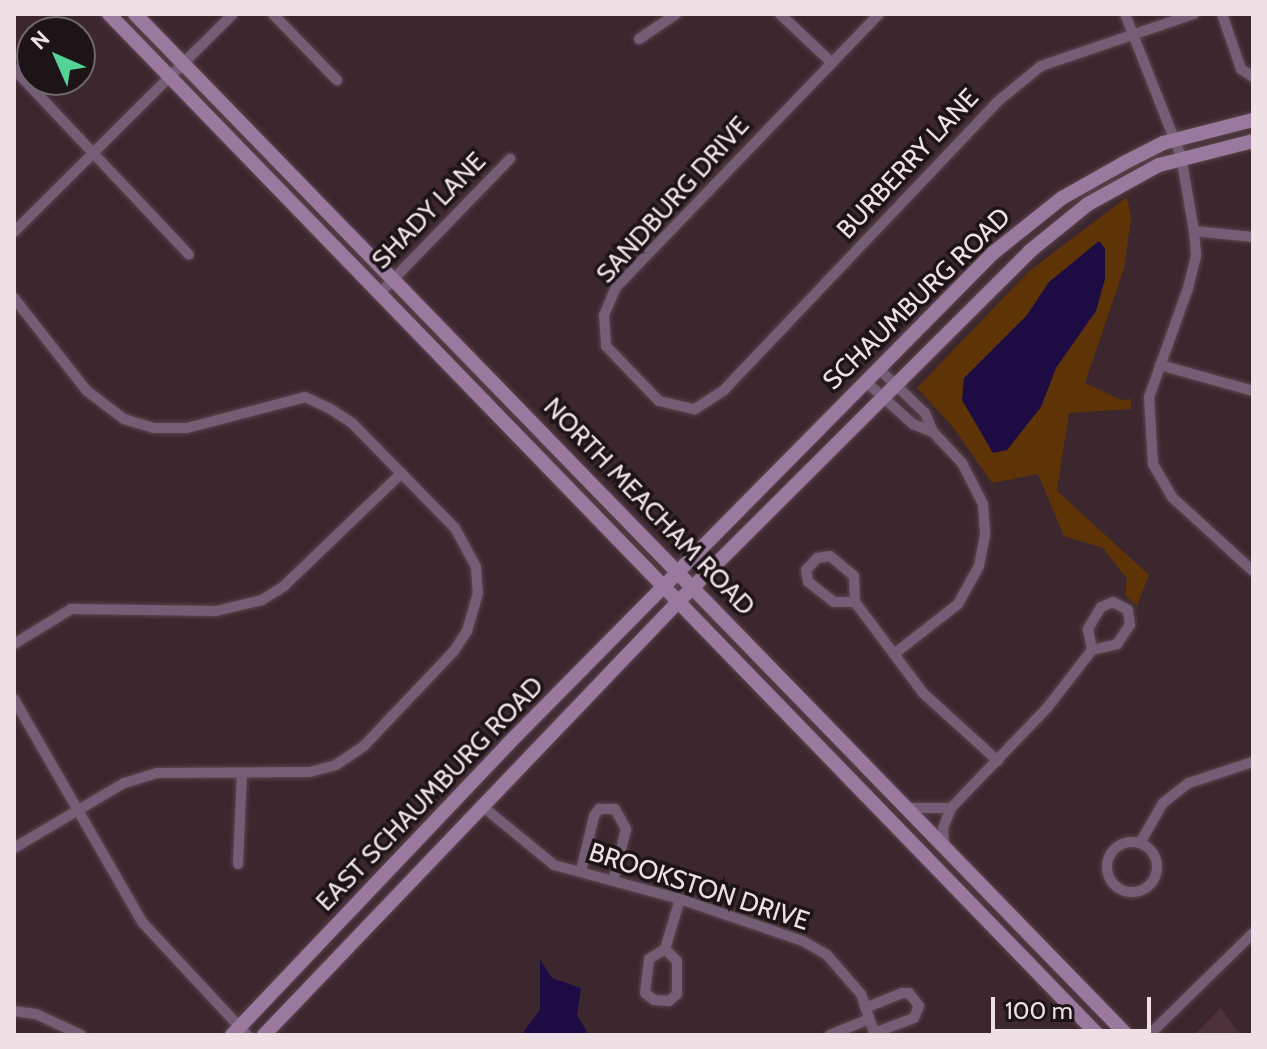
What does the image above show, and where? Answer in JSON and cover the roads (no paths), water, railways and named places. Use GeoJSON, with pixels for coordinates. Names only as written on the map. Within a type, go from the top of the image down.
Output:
{"type":"FeatureCollection","features":[{"type":"Feature","properties":{"kind":"main road","name":"NORTH MEACHAM ROAD"},"geometry":{"type":"LineString","coordinates":[[109,14],[1098,1035]]}},
{"type":"Feature","properties":{"kind":"main road","name":"NORTH MEACHAM ROAD"},"geometry":{"type":"LineString","coordinates":[[135,14],[1127,1035]]}},
{"type":"Feature","properties":{"kind":"main road","name":"SCHAUMBURG ROAD"},"geometry":{"type":"LineString","coordinates":[[664,589],[878,368],[1036,217],[1092,180],[1176,140],[1253,120]]}},
{"type":"Feature","properties":{"kind":"main road","name":"SCHAUMBURG ROAD"},"geometry":{"type":"LineString","coordinates":[[677,603],[1057,228],[1119,186],[1181,156],[1253,141]]}},
{"type":"Feature","properties":{"kind":"main road","name":"EAST SCHAUMBURG ROAD"},"geometry":{"type":"LineString","coordinates":[[240,1032],[507,745],[664,589]]}},
{"type":"Feature","properties":{"kind":"main road","name":"EAST SCHAUMBURG ROAD"},"geometry":{"type":"LineString","coordinates":[[264,1035],[677,603]]}},
{"type":"Feature","properties":{"kind":"street"},"geometry":{"type":"LineString","coordinates":[[14,232],[168,75],[233,14]]}},
{"type":"Feature","properties":{"kind":"street"},"geometry":{"type":"LineString","coordinates":[[273,14],[337,80]]}},
{"type":"Feature","properties":{"kind":"street"},"geometry":{"type":"LineString","coordinates":[[639,39],[676,14]]}},
{"type":"Feature","properties":{"kind":"street"},"geometry":{"type":"LineString","coordinates":[[780,14],[831,62]]}},
{"type":"Feature","properties":{"kind":"street","name":"SANDBURG DRIVE"},"geometry":{"type":"LineString","coordinates":[[695,409],[659,401],[606,346],[604,315],[616,287],[879,14]]}},
{"type":"Feature","properties":{"kind":"street"},"geometry":{"type":"LineString","coordinates":[[1125,14],[1181,156],[1196,256],[1187,291],[1149,397],[1153,464],[1173,498],[1253,571]]}},
{"type":"Feature","properties":{"kind":"street","name":"BURBERRY LANE"},"geometry":{"type":"LineString","coordinates":[[695,409],[724,390],[997,102],[1041,66],[1194,14]]}},
{"type":"Feature","properties":{"kind":"street"},"geometry":{"type":"LineString","coordinates":[[1222,14],[1241,69],[1253,77]]}},
{"type":"Feature","properties":{"kind":"street"},"geometry":{"type":"LineString","coordinates":[[14,69],[189,255]]}},
{"type":"Feature","properties":{"kind":"street","name":"SHADY LANE"},"geometry":{"type":"LineString","coordinates":[[380,293],[510,159]]}},
{"type":"Feature","properties":{"kind":"street"},"geometry":{"type":"LineString","coordinates":[[1194,231],[1253,237]]}},
{"type":"Feature","properties":{"kind":"street"},"geometry":{"type":"LineString","coordinates":[[14,298],[87,391],[124,419],[154,428],[187,428],[305,397],[352,423],[455,528],[476,567],[478,593],[467,631],[454,651],[364,746],[336,765],[310,772],[157,773],[124,783],[14,848]]}},
{"type":"Feature","properties":{"kind":"street"},"geometry":{"type":"LineString","coordinates":[[1160,365],[1253,391]]}},
{"type":"Feature","properties":{"kind":"street"},"geometry":{"type":"LineString","coordinates":[[878,368],[925,413],[933,432],[962,463],[983,504],[985,535],[979,566],[958,604],[894,654]]}},
{"type":"Feature","properties":{"kind":"street"},"geometry":{"type":"LineString","coordinates":[[865,381],[913,424],[933,432]]}},
{"type":"Feature","properties":{"kind":"street"},"geometry":{"type":"LineString","coordinates":[[14,644],[71,609],[216,611],[262,600],[284,586],[402,473]]}},
{"type":"Feature","properties":{"kind":"street"},"geometry":{"type":"LineString","coordinates":[[855,602],[834,602],[808,582],[806,570],[817,558],[830,556],[854,576],[855,602],[923,693],[998,761]]}},
{"type":"Feature","properties":{"kind":"street"},"geometry":{"type":"LineString","coordinates":[[945,847],[943,828],[951,808],[1076,675],[1092,650],[1088,629],[1101,607],[1113,602],[1128,610],[1130,625],[1117,644],[1092,650]]}},
{"type":"Feature","properties":{"kind":"street"},"geometry":{"type":"LineString","coordinates":[[14,699],[143,923],[240,1032]]}},
{"type":"Feature","properties":{"kind":"street"},"geometry":{"type":"LineString","coordinates":[[1140,843],[1163,803],[1189,783],[1253,762]]}},
{"type":"Feature","properties":{"kind":"street"},"geometry":{"type":"LineString","coordinates":[[238,864],[242,774]]}},
{"type":"Feature","properties":{"kind":"street","name":"BROOKSTON DRIVE"},"geometry":{"type":"LineString","coordinates":[[482,806],[554,865],[614,878],[803,941],[827,955],[847,974],[874,1034]]}},
{"type":"Feature","properties":{"kind":"street"},"geometry":{"type":"LineString","coordinates":[[581,871],[594,816],[606,807],[620,812],[626,829],[614,878]]}},
{"type":"Feature","properties":{"kind":"street"},"geometry":{"type":"LineString","coordinates":[[907,808],[951,808]]}},
{"type":"Feature","properties":{"kind":"street"},"geometry":{"type":"LineString","coordinates":[[1140,843],[1155,855],[1157,874],[1144,889],[1125,891],[1110,878],[1108,859],[1121,844],[1140,843]]}},
{"type":"Feature","properties":{"kind":"street"},"geometry":{"type":"LineString","coordinates":[[665,949],[677,961],[677,994],[669,1001],[654,1000],[645,993],[649,959],[665,949],[680,899]]}},
{"type":"Feature","properties":{"kind":"street"},"geometry":{"type":"LineString","coordinates":[[1149,1035],[1253,933]]}},
{"type":"Feature","properties":{"kind":"street"},"geometry":{"type":"LineString","coordinates":[[830,1035],[902,993],[909,993],[919,1006],[914,1018],[874,1034]]}},
{"type":"Feature","properties":{"kind":"street"},"geometry":{"type":"LineString","coordinates":[[14,1011],[36,1014],[81,1035]]}}]}
